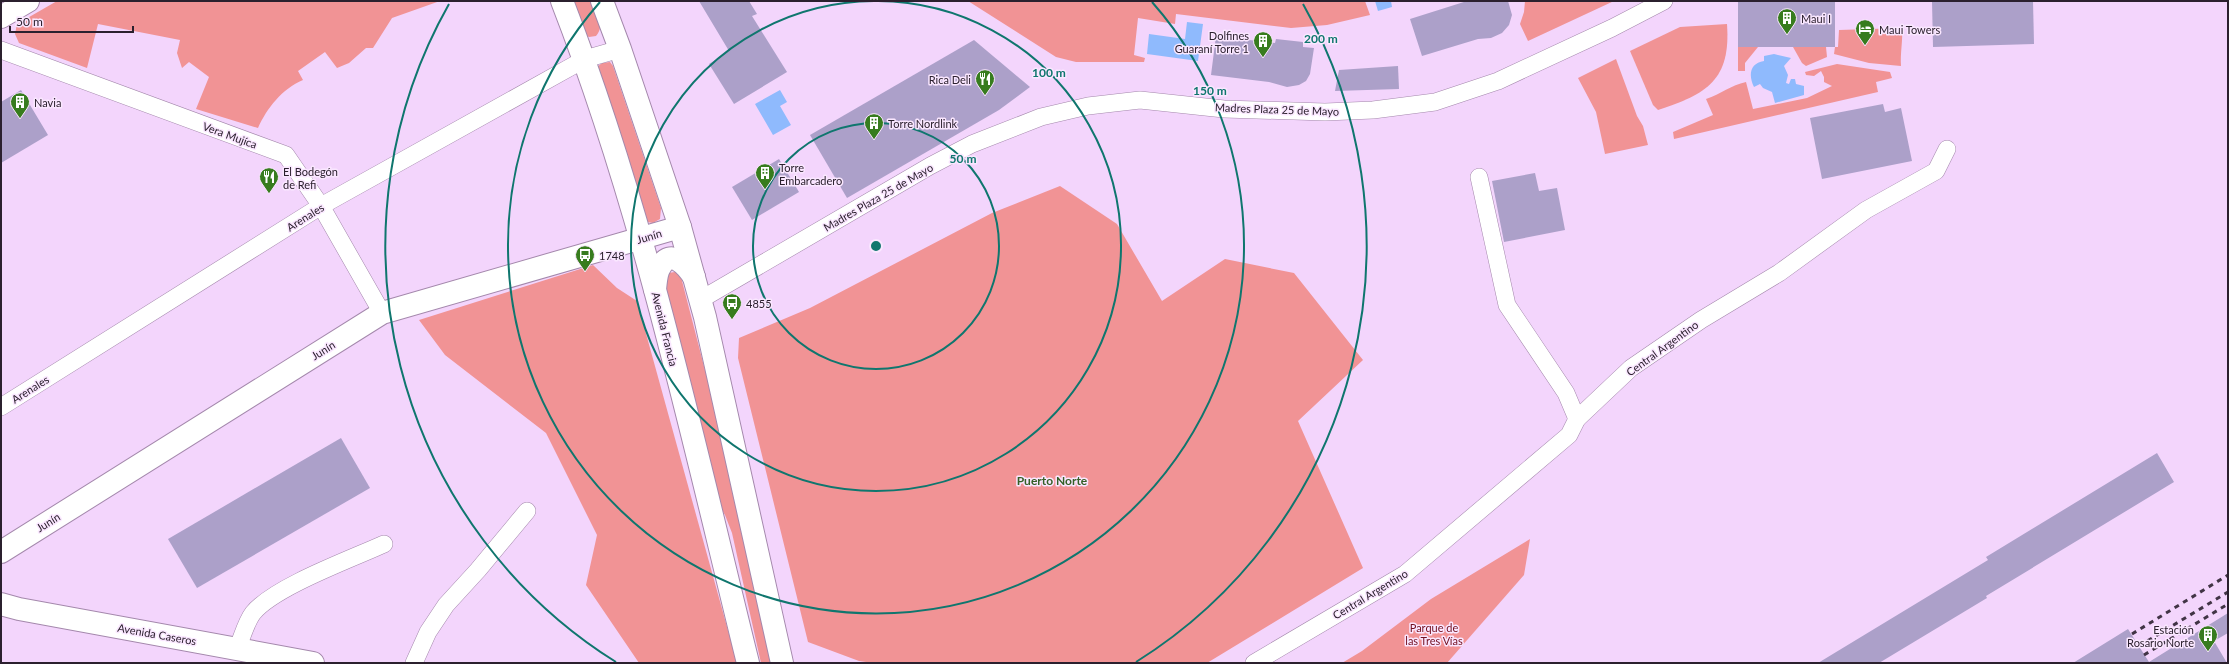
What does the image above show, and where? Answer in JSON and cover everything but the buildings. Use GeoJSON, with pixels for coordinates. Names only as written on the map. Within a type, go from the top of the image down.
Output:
{"type":"FeatureCollection","features":[{"type":"Feature","properties":{"kind":"main road"},"geometry":{"type":"LineString","coordinates":[[1,17],[28,1]]}},
{"type":"Feature","properties":{"kind":"main road","name":"Avenida Francia"},"geometry":{"type":"LineString","coordinates":[[562,1],[585,59],[642,238],[748,663]]}},
{"type":"Feature","properties":{"kind":"main road"},"geometry":{"type":"LineString","coordinates":[[602,1],[620,48],[680,227],[694,277],[784,662]]}},
{"type":"Feature","properties":{"kind":"main road","name":"Junín"},"geometry":{"type":"LineString","coordinates":[[1,552],[382,313],[680,227]]}},
{"type":"Feature","properties":{"kind":"main road"},"geometry":{"type":"LineString","coordinates":[[655,289],[659,268],[668,260],[675,259],[684,263],[694,277]]}},
{"type":"Feature","properties":{"kind":"main road","name":"Avenida Caseros"},"geometry":{"type":"LineString","coordinates":[[1,604],[313,663]]}},
{"type":"Feature","properties":{"kind":"street","name":"Madres Plaza 25 de Mayo"},"geometry":{"type":"LineString","coordinates":[[700,300],[936,163],[972,144],[1041,117],[1088,106],[1140,100],[1224,109],[1325,112],[1373,110],[1435,102],[1498,81],[1612,28],[1664,1]]}},
{"type":"Feature","properties":{"kind":"street","name":"Arenales"},"geometry":{"type":"LineString","coordinates":[[1,407],[321,206],[585,59],[620,48]]}},
{"type":"Feature","properties":{"kind":"street","name":"Vera Mujíca"},"geometry":{"type":"LineString","coordinates":[[1,50],[286,155],[321,206],[382,313]]}},
{"type":"Feature","properties":{"kind":"street","name":"Central Argentino"},"geometry":{"type":"LineString","coordinates":[[1254,663],[1405,574],[1569,435],[1577,418],[1631,368],[1701,320],[1779,273],[1866,210],[1936,171],[1947,149]]}},
{"type":"Feature","properties":{"kind":"street"},"geometry":{"type":"LineString","coordinates":[[1479,177],[1507,306],[1566,393],[1577,418]]}},
{"type":"Feature","properties":{"kind":"street"},"geometry":{"type":"LineString","coordinates":[[414,663],[428,632],[446,605],[528,511]]}},
{"type":"Feature","properties":{"kind":"street"},"geometry":{"type":"LineString","coordinates":[[237,649],[252,614],[263,602],[308,578],[384,544]]}},
{"type":"Feature","properties":{"kind":"green space"},"geometry":{"type":"Polygon","coordinates":[[[57,1],[440,1],[392,18],[373,48],[366,48],[349,63],[337,68],[325,52],[298,71],[303,80],[288,88],[276,100],[266,113],[258,128],[196,109],[209,77],[189,62],[182,68],[177,53],[180,40],[98,24],[87,68],[19,43],[15,34],[17,24],[57,1]]]}},
{"type":"Feature","properties":{"kind":"green space"},"geometry":{"type":"Polygon","coordinates":[[[571,1],[591,1],[600,23],[599,32],[596,36],[589,37],[584,34],[571,1]]]}},
{"type":"Feature","properties":{"kind":"green space"},"geometry":{"type":"Polygon","coordinates":[[[968,1],[1365,1],[1370,15],[1327,25],[1291,28],[1176,14],[1175,24],[1138,18],[1134,55],[1145,58],[1144,62],[1076,62],[1056,57],[968,1]]]}},
{"type":"Feature","properties":{"kind":"green space"},"geometry":{"type":"Polygon","coordinates":[[[1525,1],[1614,1],[1528,41],[1520,24],[1524,12],[1525,1]]]}},
{"type":"Feature","properties":{"kind":"green space"},"geometry":{"type":"Polygon","coordinates":[[[1727,24],[1725,59],[1720,72],[1712,82],[1702,91],[1690,98],[1658,110],[1653,105],[1630,51],[1680,27],[1727,24]]]}},
{"type":"Feature","properties":{"kind":"green space"},"geometry":{"type":"Polygon","coordinates":[[[1902,28],[1901,66],[1869,63],[1834,54],[1835,47],[1838,47],[1839,30],[1902,28]]]}},
{"type":"Feature","properties":{"kind":"green space"},"geometry":{"type":"Polygon","coordinates":[[[1738,47],[1758,47],[1745,63],[1745,71],[1738,71],[1738,47]]]}},
{"type":"Feature","properties":{"kind":"green space"},"geometry":{"type":"Polygon","coordinates":[[[1793,47],[1826,47],[1827,57],[1806,66],[1802,63],[1793,47]]]}},
{"type":"Feature","properties":{"kind":"green space"},"geometry":{"type":"Polygon","coordinates":[[[1616,59],[1637,116],[1643,126],[1648,145],[1605,154],[1596,112],[1578,78],[1616,59]]]}},
{"type":"Feature","properties":{"kind":"green space"},"geometry":{"type":"Polygon","coordinates":[[[610,62],[613,66],[661,208],[660,219],[653,223],[647,222],[597,67],[602,63],[610,62]]]}},
{"type":"Feature","properties":{"kind":"green space"},"geometry":{"type":"Polygon","coordinates":[[[1837,64],[1890,72],[1892,78],[1876,82],[1878,92],[1674,139],[1673,132],[1713,115],[1706,99],[1731,87],[1746,82],[1753,109],[1807,98],[1832,86],[1824,82],[1824,77],[1821,71],[1814,76],[1806,75],[1805,72],[1837,64]]]}},
{"type":"Feature","properties":{"kind":"green space"},"geometry":{"type":"Polygon","coordinates":[[[1060,186],[1117,224],[1162,301],[1225,259],[1294,273],[1363,360],[1298,421],[1363,568],[1207,663],[873,663],[859,661],[808,642],[738,358],[739,338],[810,308],[992,213],[1060,186]]]}},
{"type":"Feature","properties":{"kind":"green space"},"geometry":{"type":"Polygon","coordinates":[[[593,265],[617,288],[637,301],[737,663],[639,663],[586,585],[597,535],[546,433],[445,355],[419,320],[593,265]]]}},
{"type":"Feature","properties":{"kind":"green space"},"geometry":{"type":"Polygon","coordinates":[[[675,272],[681,277],[738,498],[740,527],[772,663],[761,663],[732,533],[725,515],[716,500],[662,278],[668,273],[675,272]]]}},
{"type":"Feature","properties":{"kind":"green space","name":"Parque de las Tres Vías"},"geometry":{"type":"Polygon","coordinates":[[[1530,539],[1524,575],[1447,663],[1342,663],[1362,651],[1431,599],[1530,539]]]}},
{"type":"Feature","properties":{"kind":"water"},"geometry":{"type":"Polygon","coordinates":[[[1375,1],[1391,1],[1392,7],[1378,11],[1375,1]]]}},
{"type":"Feature","properties":{"kind":"water"},"geometry":{"type":"Polygon","coordinates":[[[1187,22],[1203,24],[1198,61],[1147,54],[1149,34],[1185,39],[1187,22]]]}},
{"type":"Feature","properties":{"kind":"water"},"geometry":{"type":"Polygon","coordinates":[[[1774,54],[1791,58],[1784,66],[1788,75],[1786,83],[1789,84],[1791,79],[1795,79],[1796,84],[1804,86],[1804,95],[1775,103],[1772,92],[1763,88],[1760,84],[1754,87],[1751,78],[1753,67],[1759,62],[1764,61],[1764,56],[1774,54]]]}},
{"type":"Feature","properties":{"kind":"water"},"geometry":{"type":"Polygon","coordinates":[[[780,90],[787,102],[780,106],[791,125],[773,135],[755,104],[780,90]]]}},
{"type":"Feature","properties":{"kind":"railway"},"geometry":{"type":"LineString","coordinates":[[2132,634],[2228,575]]}},
{"type":"Feature","properties":{"kind":"railway"},"geometry":{"type":"LineString","coordinates":[[2139,646],[2228,592]]}},
{"type":"Feature","properties":{"kind":"railway"},"geometry":{"type":"LineString","coordinates":[[2144,655],[2228,604]]}},
{"type":"Feature","properties":{"kind":"place","name":"Maui I"},"geometry":{"type":"Point","coordinates":[1787,35]}},
{"type":"Feature","properties":{"kind":"place","name":"Maui Towers"},"geometry":{"type":"Point","coordinates":[1865,46]}},
{"type":"Feature","properties":{"kind":"place","name":"Dolfines Guaraní Torre 1"},"geometry":{"type":"Point","coordinates":[1263,58]}},
{"type":"Feature","properties":{"kind":"place","name":"Rica Deli"},"geometry":{"type":"Point","coordinates":[985,96]}},
{"type":"Feature","properties":{"kind":"place","name":"Navia"},"geometry":{"type":"Point","coordinates":[20,119]}},
{"type":"Feature","properties":{"kind":"place","name":"Torre Nordlink"},"geometry":{"type":"Point","coordinates":[874,140]}},
{"type":"Feature","properties":{"kind":"place","name":"Torre Embarcadero"},"geometry":{"type":"Point","coordinates":[765,190]}},
{"type":"Feature","properties":{"kind":"place","name":"El Bodegón de Refi"},"geometry":{"type":"Point","coordinates":[269,194]}},
{"type":"Feature","properties":{"kind":"place","name":"1748"},"geometry":{"type":"Point","coordinates":[585,272]}},
{"type":"Feature","properties":{"kind":"place","name":"4855"},"geometry":{"type":"Point","coordinates":[732,320]}},
{"type":"Feature","properties":{"kind":"place","name":"Estación Rosario Norte"},"geometry":{"type":"Point","coordinates":[2208,652]}},
{"type":"Feature","properties":{"kind":"district","name":"Puerto Norte"},"geometry":{"type":"Point","coordinates":[1052,480]}}]}
